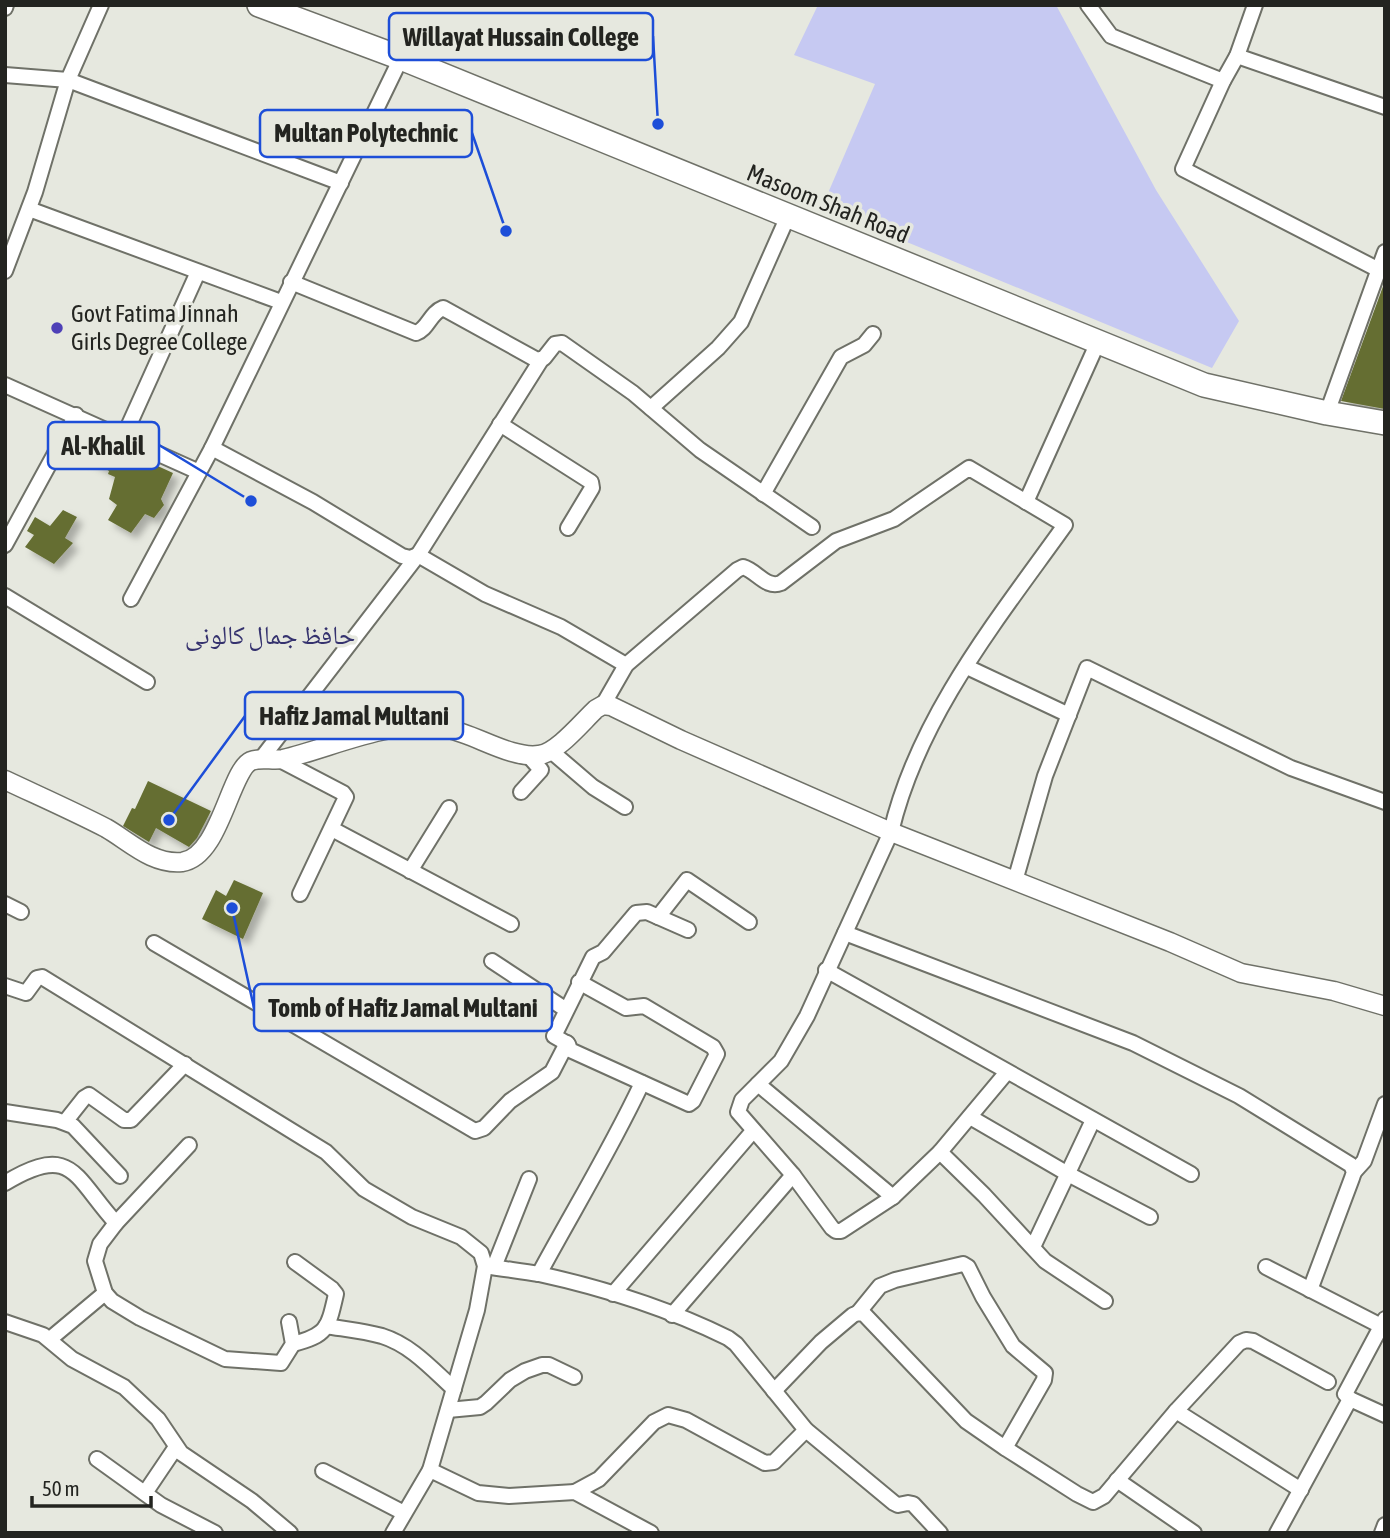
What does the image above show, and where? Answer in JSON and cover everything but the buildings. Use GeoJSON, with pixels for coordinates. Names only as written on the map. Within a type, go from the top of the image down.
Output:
{"type":"FeatureCollection","features":[{"type":"Feature","properties":{"kind":"main road","name":"Masoom Shah Road"},"geometry":{"type":"LineString","coordinates":[[259,5],[401,58],[1204,385],[1326,413],[1385,423]]}},
{"type":"Feature","properties":{"kind":"street"},"geometry":{"type":"LineString","coordinates":[[5,271],[29,209],[68,80],[100,5]]}},
{"type":"Feature","properties":{"kind":"street"},"geometry":{"type":"LineString","coordinates":[[1088,5],[1111,36],[1223,81]]}},
{"type":"Feature","properties":{"kind":"street"},"geometry":{"type":"LineString","coordinates":[[1255,5],[1237,56],[1183,169],[1379,270]]}},
{"type":"Feature","properties":{"kind":"street"},"geometry":{"type":"LineString","coordinates":[[1237,56],[1385,107]]}},
{"type":"Feature","properties":{"kind":"street"},"geometry":{"type":"LineString","coordinates":[[131,599],[212,448],[401,58]]}},
{"type":"Feature","properties":{"kind":"street"},"geometry":{"type":"LineString","coordinates":[[5,75],[68,80],[341,183]]}},
{"type":"Feature","properties":{"kind":"street"},"geometry":{"type":"LineString","coordinates":[[29,209],[281,302]]}},
{"type":"Feature","properties":{"kind":"street"},"geometry":{"type":"LineString","coordinates":[[651,408],[718,348],[741,323],[788,216]]}},
{"type":"Feature","properties":{"kind":"street"},"geometry":{"type":"LineString","coordinates":[[1326,413],[1385,252]]}},
{"type":"Feature","properties":{"kind":"street"},"geometry":{"type":"LineString","coordinates":[[124,436],[198,272]]}},
{"type":"Feature","properties":{"kind":"street"},"geometry":{"type":"LineString","coordinates":[[291,282],[415,333],[423,330],[435,313],[443,308],[541,360]]}},
{"type":"Feature","properties":{"kind":"street"},"geometry":{"type":"LineString","coordinates":[[763,494],[841,358],[863,345],[873,334]]}},
{"type":"Feature","properties":{"kind":"street"},"geometry":{"type":"LineString","coordinates":[[1026,502],[1098,342]]}},
{"type":"Feature","properties":{"kind":"street"},"geometry":{"type":"LineString","coordinates":[[261,759],[418,555],[541,360],[555,344],[562,343],[651,408],[700,450],[812,527]]}},
{"type":"Feature","properties":{"kind":"street"},"geometry":{"type":"LineString","coordinates":[[5,385],[124,436],[199,472]]}},
{"type":"Feature","properties":{"kind":"street"},"geometry":{"type":"LineString","coordinates":[[5,545],[76,415]]}},
{"type":"Feature","properties":{"kind":"street"},"geometry":{"type":"LineString","coordinates":[[500,424],[593,485],[568,528]]}},
{"type":"Feature","properties":{"kind":"street"},"geometry":{"type":"LineString","coordinates":[[212,448],[313,502],[402,556],[410,558],[418,555]]}},
{"type":"Feature","properties":{"kind":"street"},"geometry":{"type":"LineString","coordinates":[[5,780],[107,829],[135,849],[171,862],[185,861],[197,855],[223,815],[243,767],[251,761],[280,760],[375,731],[418,727],[447,728],[528,755],[540,755],[551,751],[603,705],[626,665],[737,570],[743,567],[751,570],[766,583],[781,583],[836,541],[894,519],[969,468],[1065,525],[967,667],[916,754],[898,800],[891,832],[807,1016],[781,1061],[741,1100],[738,1112],[793,1175],[836,1231],[841,1231],[893,1197],[940,1152],[1007,1072]]}},
{"type":"Feature","properties":{"kind":"street"},"geometry":{"type":"LineString","coordinates":[[418,555],[485,594],[561,627],[626,665]]}},
{"type":"Feature","properties":{"kind":"street"},"geometry":{"type":"LineString","coordinates":[[5,596],[147,682]]}},
{"type":"Feature","properties":{"kind":"street"},"geometry":{"type":"LineString","coordinates":[[967,667],[1069,715]]}},
{"type":"Feature","properties":{"kind":"street"},"geometry":{"type":"LineString","coordinates":[[1015,881],[1045,776],[1087,668],[1291,768],[1385,802]]}},
{"type":"Feature","properties":{"kind":"street"},"geometry":{"type":"LineString","coordinates":[[603,705],[622,710],[681,740],[891,832],[1170,942],[1241,973],[1334,991],[1385,1006]]}},
{"type":"Feature","properties":{"kind":"street"},"geometry":{"type":"LineString","coordinates":[[551,751],[593,787],[625,807]]}},
{"type":"Feature","properties":{"kind":"street"},"geometry":{"type":"LineString","coordinates":[[521,792],[541,770],[528,755]]}},
{"type":"Feature","properties":{"kind":"street"},"geometry":{"type":"LineString","coordinates":[[280,760],[346,797],[300,894]]}},
{"type":"Feature","properties":{"kind":"street"},"geometry":{"type":"LineString","coordinates":[[410,871],[449,808]]}},
{"type":"Feature","properties":{"kind":"street"},"geometry":{"type":"LineString","coordinates":[[332,829],[511,924]]}},
{"type":"Feature","properties":{"kind":"street"},"geometry":{"type":"LineString","coordinates":[[658,917],[687,880],[749,922]]}},
{"type":"Feature","properties":{"kind":"street"},"geometry":{"type":"LineString","coordinates":[[5,904],[21,912]]}},
{"type":"Feature","properties":{"kind":"street"},"geometry":{"type":"LineString","coordinates":[[579,982],[626,1008],[644,1006],[715,1050],[717,1054],[689,1104],[570,1050],[567,1043],[554,1036],[565,1009],[579,982],[593,957],[603,952],[636,913],[647,912],[688,930]]}},
{"type":"Feature","properties":{"kind":"street"},"geometry":{"type":"LineString","coordinates":[[845,933],[1133,1042],[1239,1096],[1350,1165],[1354,1172]]}},
{"type":"Feature","properties":{"kind":"street"},"geometry":{"type":"LineString","coordinates":[[153,943],[475,1131],[484,1128],[510,1101],[552,1072],[567,1043]]}},
{"type":"Feature","properties":{"kind":"street"},"geometry":{"type":"LineString","coordinates":[[492,961],[565,1009]]}},
{"type":"Feature","properties":{"kind":"street"},"geometry":{"type":"LineString","coordinates":[[827,970],[1191,1174]]}},
{"type":"Feature","properties":{"kind":"street"},"geometry":{"type":"LineString","coordinates":[[5,986],[26,993],[37,978],[42,976],[326,1152],[364,1189],[412,1217],[461,1237],[481,1253],[490,1267],[539,1274],[613,1294],[672,1314],[728,1338],[806,1430],[898,1506],[913,1504],[940,1533]]}},
{"type":"Feature","properties":{"kind":"street"},"geometry":{"type":"LineString","coordinates":[[65,1122],[89,1095],[124,1120],[131,1120],[185,1064]]}},
{"type":"Feature","properties":{"kind":"street"},"geometry":{"type":"LineString","coordinates":[[539,1274],[610,1150],[642,1083]]}},
{"type":"Feature","properties":{"kind":"street"},"geometry":{"type":"LineString","coordinates":[[758,1084],[893,1197]]}},
{"type":"Feature","properties":{"kind":"street"},"geometry":{"type":"LineString","coordinates":[[1310,1290],[1354,1172],[1364,1161],[1385,1104]]}},
{"type":"Feature","properties":{"kind":"street"},"geometry":{"type":"LineString","coordinates":[[5,1112],[65,1122],[73,1126],[120,1176]]}},
{"type":"Feature","properties":{"kind":"street"},"geometry":{"type":"LineString","coordinates":[[970,1116],[1068,1174],[1150,1217]]}},
{"type":"Feature","properties":{"kind":"street"},"geometry":{"type":"LineString","coordinates":[[1034,1247],[1093,1120]]}},
{"type":"Feature","properties":{"kind":"street"},"geometry":{"type":"LineString","coordinates":[[613,1294],[752,1131]]}},
{"type":"Feature","properties":{"kind":"street"},"geometry":{"type":"LineString","coordinates":[[189,1145],[116,1223],[96,1252],[97,1271],[105,1293],[112,1301],[140,1318],[225,1359],[281,1363],[293,1344],[315,1338],[324,1331],[335,1292],[295,1262]]}},
{"type":"Feature","properties":{"kind":"street"},"geometry":{"type":"LineString","coordinates":[[1370,1146],[1385,1151]]}},
{"type":"Feature","properties":{"kind":"street"},"geometry":{"type":"LineString","coordinates":[[940,1152],[1045,1261],[1105,1301]]}},
{"type":"Feature","properties":{"kind":"street"},"geometry":{"type":"LineString","coordinates":[[5,1183],[42,1164],[61,1166],[79,1178],[116,1223]]}},
{"type":"Feature","properties":{"kind":"street"},"geometry":{"type":"LineString","coordinates":[[672,1314],[793,1175]]}},
{"type":"Feature","properties":{"kind":"street"},"geometry":{"type":"LineString","coordinates":[[393,1533],[429,1470],[490,1267],[529,1179]]}},
{"type":"Feature","properties":{"kind":"street"},"geometry":{"type":"LineString","coordinates":[[774,1391],[821,1342],[858,1313],[880,1286],[963,1264],[968,1267],[1013,1346],[1045,1374],[1005,1448]]}},
{"type":"Feature","properties":{"kind":"street"},"geometry":{"type":"LineString","coordinates":[[1266,1268],[1383,1324],[1345,1394],[1350,1399],[1385,1415]]}},
{"type":"Feature","properties":{"kind":"street"},"geometry":{"type":"LineString","coordinates":[[50,1339],[105,1293]]}},
{"type":"Feature","properties":{"kind":"street"},"geometry":{"type":"LineString","coordinates":[[858,1313],[869,1318],[966,1421],[1093,1502],[1104,1496],[1176,1411],[1239,1343],[1252,1341],[1328,1382]]}},
{"type":"Feature","properties":{"kind":"street"},"geometry":{"type":"LineString","coordinates":[[5,1322],[50,1339],[72,1359],[117,1383],[158,1419],[176,1447],[192,1462],[252,1501],[290,1533]]}},
{"type":"Feature","properties":{"kind":"street"},"geometry":{"type":"LineString","coordinates":[[289,1322],[293,1344]]}},
{"type":"Feature","properties":{"kind":"street"},"geometry":{"type":"LineString","coordinates":[[326,1326],[382,1336],[400,1343],[415,1353],[454,1389]]}},
{"type":"Feature","properties":{"kind":"street"},"geometry":{"type":"LineString","coordinates":[[448,1410],[480,1407],[510,1380],[524,1371],[542,1365],[549,1365],[574,1377]]}},
{"type":"Feature","properties":{"kind":"street"},"geometry":{"type":"LineString","coordinates":[[1277,1533],[1350,1399]]}},
{"type":"Feature","properties":{"kind":"street"},"geometry":{"type":"LineString","coordinates":[[1176,1411],[1301,1490]]}},
{"type":"Feature","properties":{"kind":"street"},"geometry":{"type":"LineString","coordinates":[[429,1470],[478,1493],[509,1496],[575,1492],[599,1479],[653,1422],[668,1415],[686,1420],[765,1463],[774,1462],[806,1430]]}},
{"type":"Feature","properties":{"kind":"street"},"geometry":{"type":"LineString","coordinates":[[145,1493],[176,1447]]}},
{"type":"Feature","properties":{"kind":"street"},"geometry":{"type":"LineString","coordinates":[[97,1459],[161,1505],[215,1533]]}},
{"type":"Feature","properties":{"kind":"street"},"geometry":{"type":"LineString","coordinates":[[323,1471],[404,1513]]}},
{"type":"Feature","properties":{"kind":"street"},"geometry":{"type":"LineString","coordinates":[[1117,1480],[1194,1533]]}},
{"type":"Feature","properties":{"kind":"street"},"geometry":{"type":"LineString","coordinates":[[575,1492],[646,1532]]}},
{"type":"Feature","properties":{"kind":"street"},"geometry":{"type":"LineString","coordinates":[[1382,1533],[1385,1525]]}},
{"type":"Feature","properties":{"kind":"shaded area"},"geometry":{"type":"Polygon","coordinates":[[[818,5],[1056,5],[1156,190],[1239,321],[1212,368],[822,207],[875,84],[794,55],[818,5]]]}},
{"type":"Feature","properties":{"kind":"place","name":"Willayat Hussain College"},"geometry":{"type":"Point","coordinates":[658,124]}},
{"type":"Feature","properties":{"kind":"place","name":"Multan Polytechnic"},"geometry":{"type":"Point","coordinates":[506,231]}},
{"type":"Feature","properties":{"kind":"place","name":"Govt Fatima Jinnah Girls Degree College"},"geometry":{"type":"Point","coordinates":[57,328]}},
{"type":"Feature","properties":{"kind":"place","name":"Al-Khalil"},"geometry":{"type":"Point","coordinates":[251,501]}},
{"type":"Feature","properties":{"kind":"place","name":"Hafiz Jamal Multani"},"geometry":{"type":"Point","coordinates":[169,820]}},
{"type":"Feature","properties":{"kind":"place","name":"Tomb of Hafiz Jamal Multani"},"geometry":{"type":"Point","coordinates":[232,908]}},
{"type":"Feature","properties":{"kind":"district","name":"حافظ جمال کالونی"},"geometry":{"type":"Point","coordinates":[270,635]}}]}
